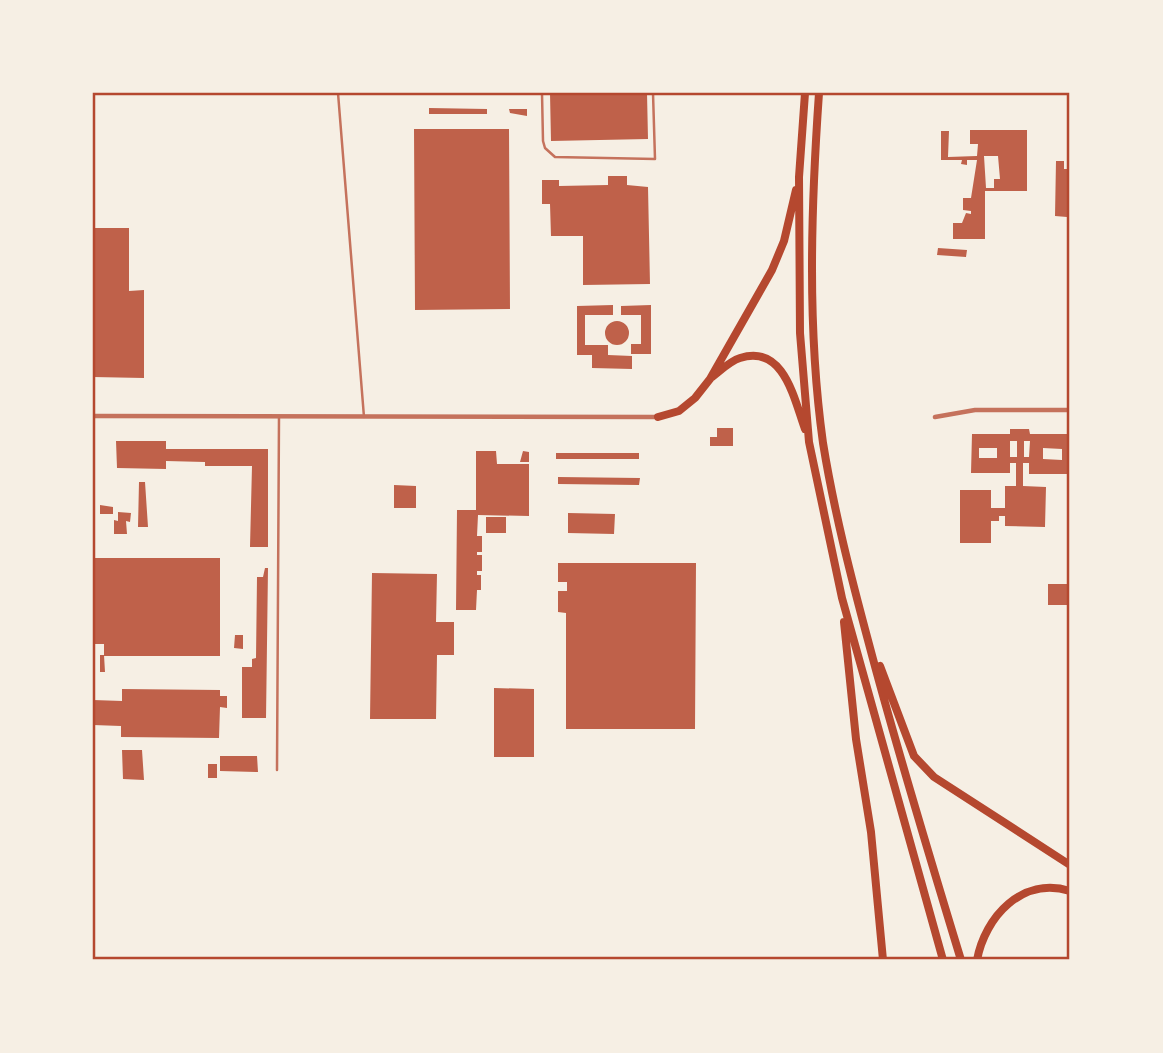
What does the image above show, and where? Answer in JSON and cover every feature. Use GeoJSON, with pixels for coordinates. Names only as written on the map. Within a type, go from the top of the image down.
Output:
{"type":"FeatureCollection","features":[{"type":"Feature","properties":{"kind":"highway"},"geometry":{"type":"LineString","coordinates":[[805,93],[799,177],[800,333],[809,442],[842,598],[943,960]]}},
{"type":"Feature","properties":{"kind":"highway"},"geometry":{"type":"LineString","coordinates":[[819,93],[813,178],[815,332],[823,440],[836,519],[900,762],[961,960]]}},
{"type":"Feature","properties":{"kind":"highway"},"geometry":{"type":"LineString","coordinates":[[659,417],[679,411],[695,398],[710,379],[772,270],[784,241],[799,177]]}},
{"type":"Feature","properties":{"kind":"highway"},"geometry":{"type":"LineString","coordinates":[[710,379],[738,358],[758,355],[775,362],[787,379],[809,442]]}},
{"type":"Feature","properties":{"kind":"highway"},"geometry":{"type":"LineString","coordinates":[[842,598],[856,739],[872,832],[883,960]]}},
{"type":"Feature","properties":{"kind":"highway"},"geometry":{"type":"LineString","coordinates":[[864,625],[914,756],[934,777],[1070,865]]}},
{"type":"Feature","properties":{"kind":"highway"},"geometry":{"type":"LineString","coordinates":[[977,960],[990,922],[1007,902],[1045,889],[1070,891]]}},
{"type":"Feature","properties":{"kind":"street"},"geometry":{"type":"LineString","coordinates":[[935,416],[975,410],[1070,410]]}},
{"type":"Feature","properties":{"kind":"street"},"geometry":{"type":"LineString","coordinates":[[93,416],[659,417]]}},
{"type":"Feature","properties":{"kind":"lane"},"geometry":{"type":"LineString","coordinates":[[338,93],[364,417]]}},
{"type":"Feature","properties":{"kind":"lane"},"geometry":{"type":"LineString","coordinates":[[542,93],[543,142],[545,148],[555,157],[655,159],[653,93]]}},
{"type":"Feature","properties":{"kind":"lane"},"geometry":{"type":"LineString","coordinates":[[277,770],[279,416]]}},
{"type":"Feature","properties":{"kind":"building"},"geometry":{"type":"Polygon","coordinates":[[[550,93],[647,93],[648,139],[551,141],[550,93]]]}},
{"type":"Feature","properties":{"kind":"building"},"geometry":{"type":"Polygon","coordinates":[[[429,108],[487,109],[487,114],[429,114],[429,108]]]}},
{"type":"Feature","properties":{"kind":"building"},"geometry":{"type":"Polygon","coordinates":[[[509,109],[527,109],[527,116],[510,113],[509,109]]]}},
{"type":"Feature","properties":{"kind":"building"},"geometry":{"type":"Polygon","coordinates":[[[414,129],[509,129],[510,309],[415,310],[414,129]]]}},
{"type":"Feature","properties":{"kind":"building"},"geometry":{"type":"Polygon","coordinates":[[[970,130],[1027,130],[1027,191],[985,191],[985,239],[953,239],[953,223],[962,223],[966,213],[971,214],[971,211],[963,210],[963,198],[971,198],[977,160],[967,160],[967,165],[961,164],[962,160],[941,160],[941,131],[949,131],[948,157],[977,156],[978,144],[970,144],[970,130]],[[984,156],[986,188],[994,188],[994,179],[1000,179],[998,156],[984,156]]]}},
{"type":"Feature","properties":{"kind":"building"},"geometry":{"type":"Polygon","coordinates":[[[1056,161],[1064,161],[1064,169],[1068,169],[1067,217],[1055,216],[1056,161]]]}},
{"type":"Feature","properties":{"kind":"building"},"geometry":{"type":"Polygon","coordinates":[[[608,176],[627,176],[627,185],[648,187],[650,284],[583,285],[583,236],[551,236],[550,204],[542,204],[542,180],[559,180],[559,186],[608,185],[608,176]]]}},
{"type":"Feature","properties":{"kind":"building"},"geometry":{"type":"Polygon","coordinates":[[[93,228],[129,228],[129,291],[144,290],[144,378],[93,377],[93,228]]]}},
{"type":"Feature","properties":{"kind":"building"},"geometry":{"type":"Polygon","coordinates":[[[938,248],[967,250],[966,257],[937,255],[938,248]]]}},
{"type":"Feature","properties":{"kind":"building"},"geometry":{"type":"Polygon","coordinates":[[[613,305],[613,315],[585,315],[585,345],[608,345],[608,355],[632,356],[632,369],[592,368],[592,355],[577,355],[577,306],[613,305]]]}},
{"type":"Feature","properties":{"kind":"building"},"geometry":{"type":"Polygon","coordinates":[[[651,305],[651,354],[631,354],[631,344],[641,344],[641,315],[621,315],[621,306],[651,305]]]}},
{"type":"Feature","properties":{"kind":"building"},"geometry":{"type":"Polygon","coordinates":[[[617,321],[626,324],[629,333],[626,342],[617,345],[608,342],[605,333],[608,324],[617,321]]]}},
{"type":"Feature","properties":{"kind":"building"},"geometry":{"type":"Polygon","coordinates":[[[717,428],[733,428],[733,446],[710,446],[710,437],[717,437],[717,428]]]}},
{"type":"Feature","properties":{"kind":"building"},"geometry":{"type":"Polygon","coordinates":[[[1010,429],[1029,429],[1030,434],[1069,434],[1069,474],[1029,474],[1029,463],[1023,463],[1023,486],[1046,487],[1045,527],[1005,526],[1005,516],[999,516],[999,521],[991,521],[991,543],[960,543],[960,490],[991,490],[991,508],[1005,508],[1005,486],[1016,486],[1016,463],[1010,463],[1010,473],[971,473],[972,434],[1010,434],[1010,429]],[[1010,441],[1010,457],[1017,457],[1017,441],[1010,441]],[[1024,441],[1024,457],[1029,457],[1030,441],[1024,441]],[[979,448],[979,458],[997,458],[997,448],[979,448]],[[1043,448],[1043,459],[1062,460],[1062,449],[1043,448]]]}},
{"type":"Feature","properties":{"kind":"building"},"geometry":{"type":"Polygon","coordinates":[[[116,441],[166,441],[166,449],[268,449],[268,547],[250,547],[252,466],[205,466],[205,462],[166,461],[166,469],[117,468],[116,441]]]}},
{"type":"Feature","properties":{"kind":"building"},"geometry":{"type":"Polygon","coordinates":[[[476,451],[496,451],[497,464],[529,464],[529,516],[478,515],[477,536],[482,536],[482,552],[477,552],[477,555],[482,555],[482,571],[477,571],[477,575],[481,575],[481,590],[477,590],[476,610],[456,610],[457,510],[476,510],[476,451]]]}},
{"type":"Feature","properties":{"kind":"building"},"geometry":{"type":"Polygon","coordinates":[[[523,451],[529,452],[529,462],[520,462],[523,451]]]}},
{"type":"Feature","properties":{"kind":"building"},"geometry":{"type":"Polygon","coordinates":[[[556,453],[639,453],[639,459],[556,459],[556,453]]]}},
{"type":"Feature","properties":{"kind":"building"},"geometry":{"type":"Polygon","coordinates":[[[558,477],[640,478],[639,485],[558,484],[558,477]]]}},
{"type":"Feature","properties":{"kind":"building"},"geometry":{"type":"Polygon","coordinates":[[[139,482],[145,482],[148,527],[138,527],[139,482]]]}},
{"type":"Feature","properties":{"kind":"building"},"geometry":{"type":"Polygon","coordinates":[[[394,485],[416,486],[416,508],[394,508],[394,485]]]}},
{"type":"Feature","properties":{"kind":"building"},"geometry":{"type":"Polygon","coordinates":[[[100,505],[113,507],[113,514],[100,514],[100,505]]]}},
{"type":"Feature","properties":{"kind":"building"},"geometry":{"type":"Polygon","coordinates":[[[118,512],[131,513],[130,522],[126,521],[127,534],[114,534],[114,520],[118,521],[118,512]]]}},
{"type":"Feature","properties":{"kind":"building"},"geometry":{"type":"Polygon","coordinates":[[[568,513],[615,514],[614,534],[568,533],[568,513]]]}},
{"type":"Feature","properties":{"kind":"building"},"geometry":{"type":"Polygon","coordinates":[[[486,517],[506,517],[506,533],[486,533],[486,517]]]}},
{"type":"Feature","properties":{"kind":"building"},"geometry":{"type":"Polygon","coordinates":[[[93,558],[220,558],[220,656],[104,656],[104,644],[93,644],[93,558]]]}},
{"type":"Feature","properties":{"kind":"building"},"geometry":{"type":"Polygon","coordinates":[[[558,563],[696,563],[695,729],[566,729],[566,613],[558,612],[558,591],[567,591],[567,582],[558,582],[558,563]]]}},
{"type":"Feature","properties":{"kind":"building"},"geometry":{"type":"Polygon","coordinates":[[[265,568],[268,568],[266,718],[242,718],[242,667],[252,667],[252,659],[256,658],[257,577],[263,577],[265,568]]]}},
{"type":"Feature","properties":{"kind":"building"},"geometry":{"type":"Polygon","coordinates":[[[372,573],[437,574],[436,622],[454,622],[454,655],[437,655],[436,719],[370,719],[372,573]]]}},
{"type":"Feature","properties":{"kind":"building"},"geometry":{"type":"Polygon","coordinates":[[[1048,584],[1070,584],[1070,605],[1048,605],[1048,584]]]}},
{"type":"Feature","properties":{"kind":"building"},"geometry":{"type":"Polygon","coordinates":[[[235,635],[243,635],[243,649],[234,648],[235,635]]]}},
{"type":"Feature","properties":{"kind":"building"},"geometry":{"type":"Polygon","coordinates":[[[100,655],[104,655],[105,672],[100,672],[100,655]]]}},
{"type":"Feature","properties":{"kind":"building"},"geometry":{"type":"Polygon","coordinates":[[[494,688],[534,689],[534,757],[494,757],[494,688]]]}},
{"type":"Feature","properties":{"kind":"building"},"geometry":{"type":"Polygon","coordinates":[[[122,689],[220,690],[220,696],[227,696],[227,708],[220,707],[219,738],[121,737],[121,726],[93,725],[93,700],[122,701],[122,689]]]}},
{"type":"Feature","properties":{"kind":"building"},"geometry":{"type":"Polygon","coordinates":[[[122,750],[142,750],[144,780],[123,779],[122,750]]]}},
{"type":"Feature","properties":{"kind":"building"},"geometry":{"type":"Polygon","coordinates":[[[220,756],[257,756],[258,772],[220,771],[220,756]]]}},
{"type":"Feature","properties":{"kind":"building"},"geometry":{"type":"Polygon","coordinates":[[[208,764],[217,764],[217,778],[208,778],[208,764]]]}}]}
